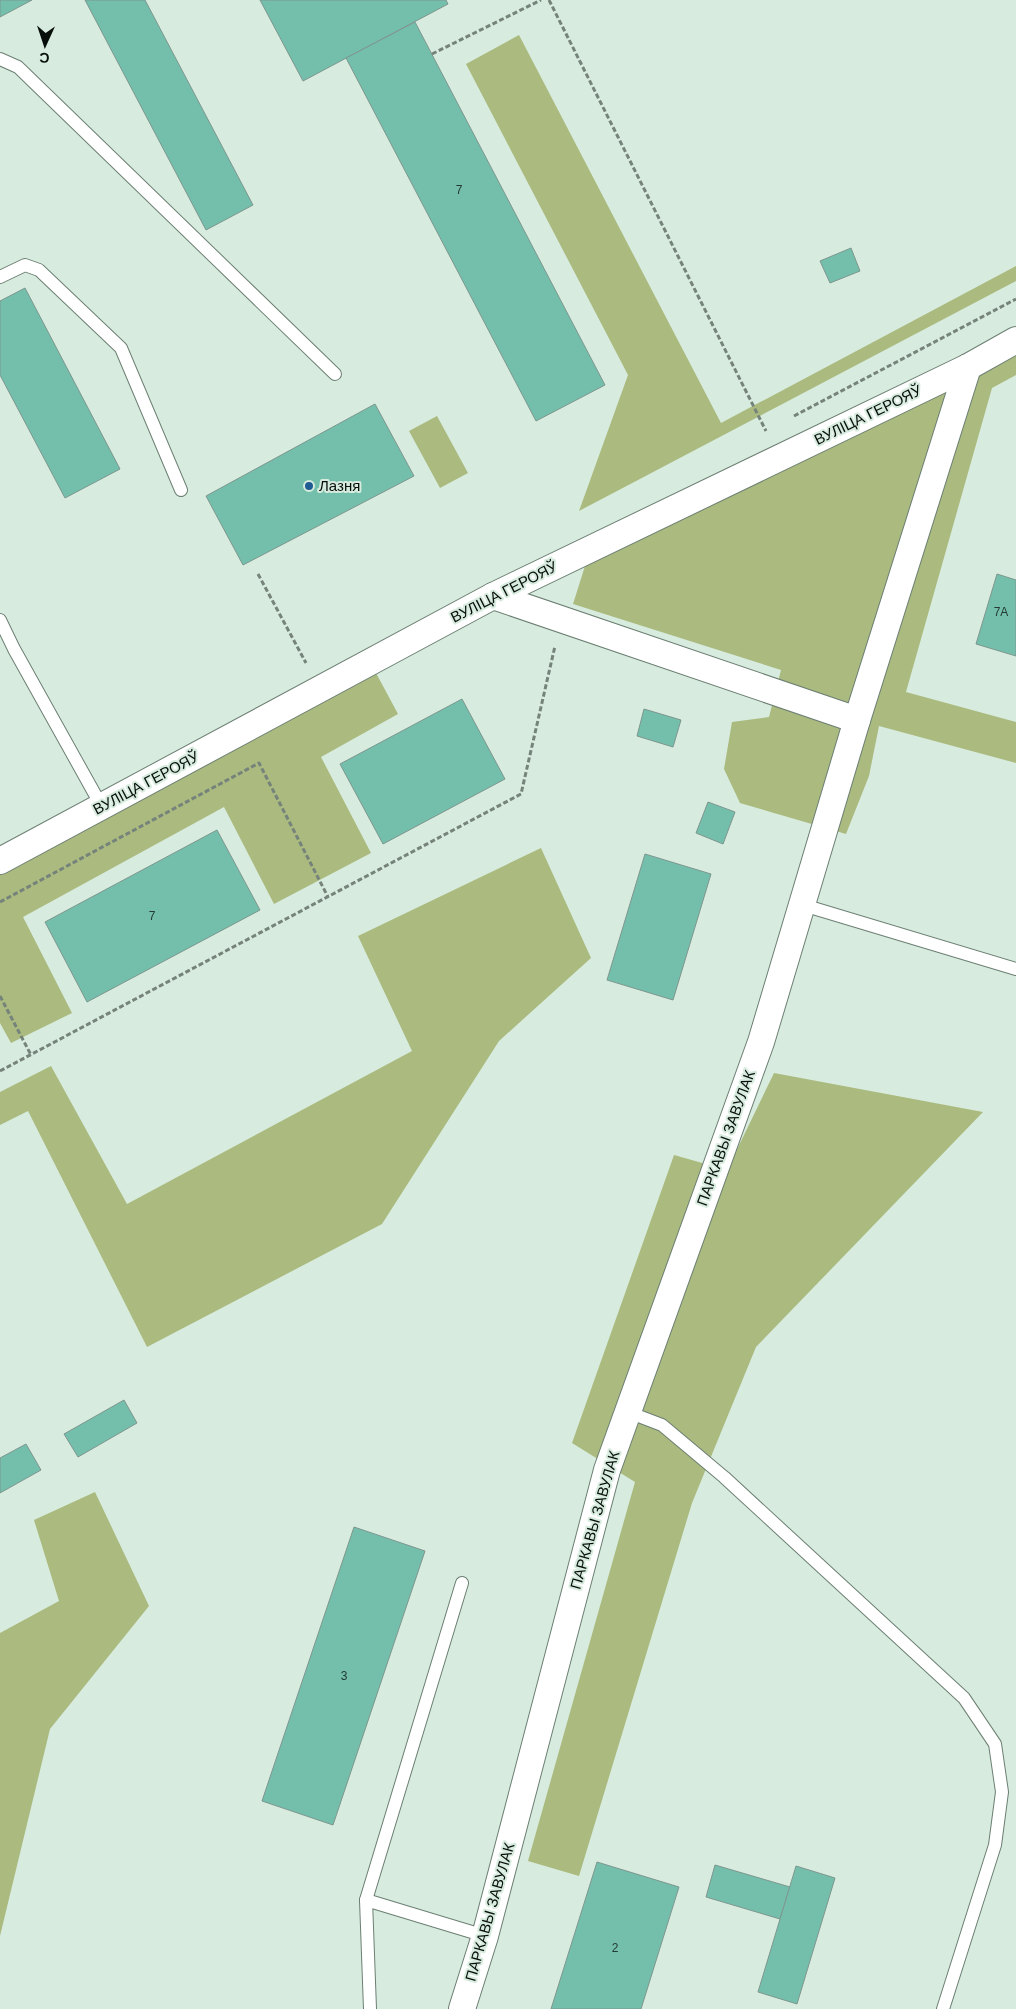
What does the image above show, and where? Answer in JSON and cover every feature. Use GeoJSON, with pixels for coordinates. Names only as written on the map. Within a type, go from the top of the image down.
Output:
{"type":"FeatureCollection","features":[{"type":"Feature","properties":{"kind":"street","name":"ВУЛІЦА ГЕРОЯЎ"},"geometry":{"type":"LineString","coordinates":[[0,861],[493,596],[968,367],[1016,340]]}},
{"type":"Feature","properties":{"kind":"street","name":"ПАРКАВЫ ЗАВУЛАК"},"geometry":{"type":"LineString","coordinates":[[462,2009],[485,1936],[607,1470],[761,1042],[857,720],[968,367]]}},
{"type":"Feature","properties":{"kind":"street"},"geometry":{"type":"LineString","coordinates":[[493,596],[857,720]]}},
{"type":"Feature","properties":{"kind":"lane"},"geometry":{"type":"LineString","coordinates":[[0,59],[18,67],[335,374]]}},
{"type":"Feature","properties":{"kind":"lane"},"geometry":{"type":"LineString","coordinates":[[0,277],[25,265],[39,270],[121,348],[181,490]]}},
{"type":"Feature","properties":{"kind":"lane"},"geometry":{"type":"LineString","coordinates":[[0,620],[14,649],[102,807]]}},
{"type":"Feature","properties":{"kind":"lane"},"geometry":{"type":"LineString","coordinates":[[803,905],[1016,969]]}},
{"type":"Feature","properties":{"kind":"lane"},"geometry":{"type":"LineString","coordinates":[[628,1412],[662,1425],[724,1476],[964,1698],[995,1744],[1002,1792],[995,1845],[943,2009]]}},
{"type":"Feature","properties":{"kind":"lane"},"geometry":{"type":"LineString","coordinates":[[370,2009],[366,1900],[462,1583]]}},
{"type":"Feature","properties":{"kind":"lane"},"geometry":{"type":"LineString","coordinates":[[366,1900],[485,1936]]}},
{"type":"Feature","properties":{"kind":"path"},"geometry":{"type":"LineString","coordinates":[[432,54],[541,0]]}},
{"type":"Feature","properties":{"kind":"path"},"geometry":{"type":"LineString","coordinates":[[549,0],[766,431]]}},
{"type":"Feature","properties":{"kind":"path"},"geometry":{"type":"LineString","coordinates":[[258,574],[306,664]]}},
{"type":"Feature","properties":{"kind":"path"},"geometry":{"type":"LineString","coordinates":[[0,1071],[521,794],[562,618]]}},
{"type":"Feature","properties":{"kind":"path"},"geometry":{"type":"LineString","coordinates":[[0,902],[258,763],[328,897]]}},
{"type":"Feature","properties":{"kind":"path"},"geometry":{"type":"LineString","coordinates":[[0,996],[31,1055]]}},
{"type":"Feature","properties":{"kind":"green space"},"geometry":{"type":"Polygon","coordinates":[[[519,35],[721,423],[1016,266],[1016,281],[579,511],[628,375],[466,64],[519,35]]]}},
{"type":"Feature","properties":{"kind":"green space"},"geometry":{"type":"Polygon","coordinates":[[[1016,349],[1016,375],[992,388],[906,692],[1016,722],[1016,763],[879,726],[869,776],[846,834],[740,803],[724,769],[732,722],[769,717],[781,670],[573,604],[585,566],[1016,349]]]}},
{"type":"Feature","properties":{"kind":"green space"},"geometry":{"type":"Polygon","coordinates":[[[437,416],[468,473],[440,488],[409,431],[437,416]]]}},
{"type":"Feature","properties":{"kind":"green space"},"geometry":{"type":"Polygon","coordinates":[[[376,673],[398,714],[321,757],[371,853],[274,904],[224,807],[23,917],[72,1013],[11,1043],[0,1023],[0,872],[376,673]]]}},
{"type":"Feature","properties":{"kind":"green space"},"geometry":{"type":"Polygon","coordinates":[[[541,848],[591,958],[499,1041],[382,1224],[147,1347],[28,1111],[0,1125],[0,1092],[51,1066],[127,1204],[412,1051],[358,936],[541,848]]]}},
{"type":"Feature","properties":{"kind":"green space"},"geometry":{"type":"Polygon","coordinates":[[[774,1073],[983,1112],[756,1347],[692,1503],[579,1876],[528,1861],[635,1482],[572,1443],[674,1155],[727,1170],[774,1073]]]}},
{"type":"Feature","properties":{"kind":"green space"},"geometry":{"type":"Polygon","coordinates":[[[95,1492],[149,1606],[50,1729],[0,1936],[0,1633],[59,1601],[34,1520],[95,1492]]]}},
{"type":"Feature","properties":{"kind":"building"},"geometry":{"type":"Polygon","coordinates":[[[0,0],[32,0],[0,17],[0,0]]]}},
{"type":"Feature","properties":{"kind":"building"},"geometry":{"type":"Polygon","coordinates":[[[85,0],[145,0],[253,205],[206,230],[85,0]]]}},
{"type":"Feature","properties":{"kind":"building"},"geometry":{"type":"Polygon","coordinates":[[[260,0],[446,0],[448,4],[303,81],[260,0]]]}},
{"type":"Feature","properties":{"kind":"building"},"geometry":{"type":"Polygon","coordinates":[[[415,22],[605,385],[536,421],[346,58],[415,22]]]}},
{"type":"Feature","properties":{"kind":"building"},"geometry":{"type":"Polygon","coordinates":[[[851,248],[860,271],[830,283],[820,261],[851,248]]]}},
{"type":"Feature","properties":{"kind":"building"},"geometry":{"type":"Polygon","coordinates":[[[25,288],[120,469],[65,498],[0,375],[0,301],[25,288]]]}},
{"type":"Feature","properties":{"kind":"building","name":"Лазня"},"geometry":{"type":"Polygon","coordinates":[[[375,404],[414,476],[243,565],[206,496],[375,404]]]}},
{"type":"Feature","properties":{"kind":"building"},"geometry":{"type":"Polygon","coordinates":[[[997,574],[1016,580],[1016,656],[976,644],[997,574]]]}},
{"type":"Feature","properties":{"kind":"building"},"geometry":{"type":"Polygon","coordinates":[[[462,699],[505,779],[383,844],[340,764],[462,699]]]}},
{"type":"Feature","properties":{"kind":"building"},"geometry":{"type":"Polygon","coordinates":[[[644,709],[681,720],[673,747],[637,736],[644,709]]]}},
{"type":"Feature","properties":{"kind":"building"},"geometry":{"type":"Polygon","coordinates":[[[708,802],[735,812],[723,844],[696,833],[708,802]]]}},
{"type":"Feature","properties":{"kind":"building"},"geometry":{"type":"Polygon","coordinates":[[[217,830],[260,910],[87,1002],[45,922],[217,830]]]}},
{"type":"Feature","properties":{"kind":"building"},"geometry":{"type":"Polygon","coordinates":[[[645,854],[711,874],[673,1000],[607,980],[645,854]]]}},
{"type":"Feature","properties":{"kind":"building"},"geometry":{"type":"Polygon","coordinates":[[[124,1400],[137,1423],[78,1457],[64,1434],[124,1400]]]}},
{"type":"Feature","properties":{"kind":"building"},"geometry":{"type":"Polygon","coordinates":[[[26,1444],[41,1470],[0,1493],[0,1458],[26,1444]]]}},
{"type":"Feature","properties":{"kind":"building"},"geometry":{"type":"Polygon","coordinates":[[[354,1527],[425,1551],[333,1825],[262,1801],[354,1527]]]}},
{"type":"Feature","properties":{"kind":"building"},"geometry":{"type":"Polygon","coordinates":[[[597,1862],[679,1887],[641,2009],[551,2009],[597,1862]]]}},
{"type":"Feature","properties":{"kind":"building"},"geometry":{"type":"Polygon","coordinates":[[[715,1865],[790,1887],[780,1919],[706,1897],[715,1865]]]}},
{"type":"Feature","properties":{"kind":"building"},"geometry":{"type":"Polygon","coordinates":[[[796,1866],[835,1878],[797,2004],[758,1992],[796,1866]]]}},
{"type":"Feature","properties":{"kind":"place","name":"Лазня"},"geometry":{"type":"Point","coordinates":[309,486]}}]}
